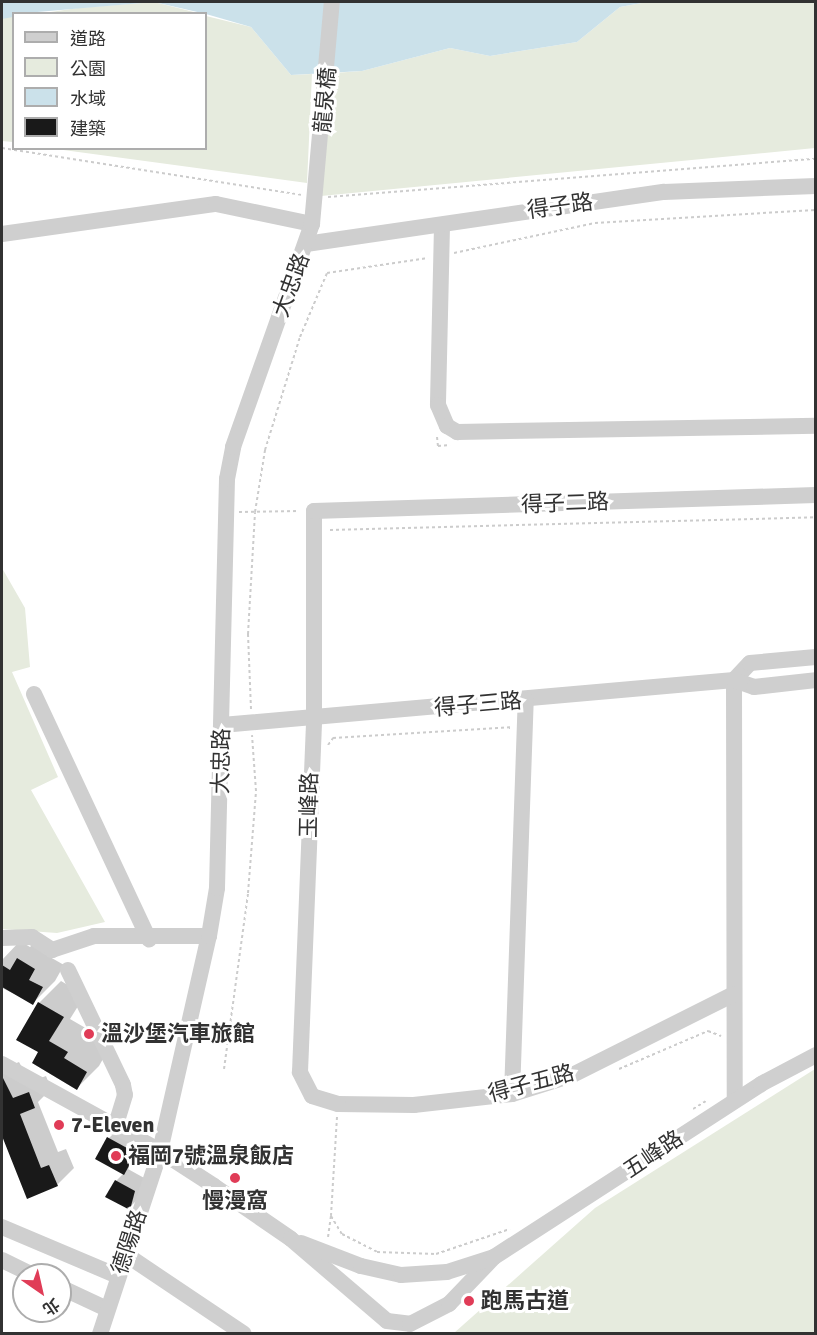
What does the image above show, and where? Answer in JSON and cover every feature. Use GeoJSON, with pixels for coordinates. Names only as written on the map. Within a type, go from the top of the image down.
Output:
{"type":"FeatureCollection","features":[{"type":"Feature","properties":{"kind":"street","name":"龍泉橋"},"geometry":{"type":"LineString","coordinates":[[317,198],[332,2]]}},
{"type":"Feature","properties":{"kind":"street","name":"得子路"},"geometry":{"type":"LineString","coordinates":[[306,244],[664,192],[816,186]]}},
{"type":"Feature","properties":{"kind":"street","name":"大忠路"},"geometry":{"type":"LineString","coordinates":[[160,1151],[218,888],[226,513],[233,447],[306,244],[317,198]]}},
{"type":"Feature","properties":{"kind":"street"},"geometry":{"type":"LineString","coordinates":[[2,234],[216,204],[312,224]]}},
{"type":"Feature","properties":{"kind":"street"},"geometry":{"type":"LineString","coordinates":[[442,226],[438,405],[447,426],[457,432],[816,426]]}},
{"type":"Feature","properties":{"kind":"street","name":"得子二路"},"geometry":{"type":"LineString","coordinates":[[314,517],[816,495]]}},
{"type":"Feature","properties":{"kind":"street","name":"玉峰路"},"geometry":{"type":"LineString","coordinates":[[312,1096],[300,1072],[310,749],[314,720],[314,517]]}},
{"type":"Feature","properties":{"kind":"street"},"geometry":{"type":"LineString","coordinates":[[735,1100],[734,680],[750,663],[816,657]]}},
{"type":"Feature","properties":{"kind":"street","name":"得子三路"},"geometry":{"type":"LineString","coordinates":[[222,725],[314,720],[734,680],[754,687],[816,680]]}},
{"type":"Feature","properties":{"kind":"street"},"geometry":{"type":"LineString","coordinates":[[34,694],[149,939]]}},
{"type":"Feature","properties":{"kind":"street"},"geometry":{"type":"LineString","coordinates":[[512,1094],[526,700]]}},
{"type":"Feature","properties":{"kind":"street"},"geometry":{"type":"LineString","coordinates":[[2,938],[32,937],[52,950],[94,936],[149,939],[209,936]]}},
{"type":"Feature","properties":{"kind":"street"},"geometry":{"type":"LineString","coordinates":[[68,970],[123,1085],[125,1095],[115,1127]]}},
{"type":"Feature","properties":{"kind":"street","name":"得子五路"},"geometry":{"type":"LineString","coordinates":[[312,1096],[338,1104],[414,1105],[512,1094],[572,1075],[734,994]]}},
{"type":"Feature","properties":{"kind":"street","name":"五峰路"},"geometry":{"type":"LineString","coordinates":[[160,1151],[291,1239],[377,1316],[413,1329],[450,1304],[494,1257],[735,1100],[816,1055]]}},
{"type":"Feature","properties":{"kind":"street"},"geometry":{"type":"LineString","coordinates":[[2,1064],[160,1151]]}},
{"type":"Feature","properties":{"kind":"street","name":"德陽路"},"geometry":{"type":"LineString","coordinates":[[100,1334],[160,1151]]}},
{"type":"Feature","properties":{"kind":"street"},"geometry":{"type":"LineString","coordinates":[[2,1227],[118,1276]]}},
{"type":"Feature","properties":{"kind":"street","name":"五峰路"},"geometry":{"type":"LineString","coordinates":[[291,1239],[362,1266],[401,1275],[447,1272],[494,1257]]}},
{"type":"Feature","properties":{"kind":"street"},"geometry":{"type":"LineString","coordinates":[[125,1254],[244,1334]]}},
{"type":"Feature","properties":{"kind":"street"},"geometry":{"type":"LineString","coordinates":[[72,1293],[107,1309]]}},
{"type":"Feature","properties":{"kind":"path"},"geometry":{"type":"LineString","coordinates":[[15,150],[317,198],[816,159]]}},
{"type":"Feature","properties":{"kind":"path"},"geometry":{"type":"LineString","coordinates":[[226,513],[314,517],[320,530],[816,517]]}},
{"type":"Feature","properties":{"kind":"path"},"geometry":{"type":"LineString","coordinates":[[310,749],[326,749],[333,738],[525,727]]}},
{"type":"Feature","properties":{"kind":"path"},"geometry":{"type":"LineString","coordinates":[[613,1072],[708,1030],[717,1036],[734,1035]]}},
{"type":"Feature","properties":{"kind":"path"},"geometry":{"type":"LineString","coordinates":[[691,1111],[708,1100]]}},
{"type":"Feature","properties":{"kind":"path"},"geometry":{"type":"LineString","coordinates":[[326,1252],[331,1216],[332,1160],[338,1104]]}},
{"type":"Feature","properties":{"kind":"path"},"geometry":{"type":"LineString","coordinates":[[331,1216],[342,1234],[377,1252],[436,1254],[515,1227]]}},
{"type":"Feature","properties":{"kind":"green space"},"geometry":{"type":"Polygon","coordinates":[[[154,2],[194,12],[51,12],[154,2]]]}},
{"type":"Feature","properties":{"kind":"green space"},"geometry":{"type":"Polygon","coordinates":[[[647,2],[815,2],[815,148],[321,196],[334,73],[362,71],[450,48],[490,56],[577,42],[620,7],[647,2]]]}},
{"type":"Feature","properties":{"kind":"green space"},"geometry":{"type":"Polygon","coordinates":[[[12,16],[12,142],[2,141],[2,18],[12,16]]]}},
{"type":"Feature","properties":{"kind":"green space"},"geometry":{"type":"Polygon","coordinates":[[[207,16],[251,27],[291,75],[312,74],[307,183],[63,150],[207,150],[207,16]]]}},
{"type":"Feature","properties":{"kind":"green space"},"geometry":{"type":"Polygon","coordinates":[[[2,568],[25,608],[30,667],[12,672],[58,777],[31,790],[105,922],[57,933],[2,929],[2,568]]]}},
{"type":"Feature","properties":{"kind":"green space"},"geometry":{"type":"Polygon","coordinates":[[[815,1069],[815,1333],[454,1333],[595,1208],[815,1069]]]}},
{"type":"Feature","properties":{"kind":"water"},"geometry":{"type":"Polygon","coordinates":[[[2,2],[154,2],[12,12],[12,17],[2,19],[2,2]]]}},
{"type":"Feature","properties":{"kind":"water"},"geometry":{"type":"Polygon","coordinates":[[[154,2],[647,2],[620,7],[577,42],[490,56],[450,48],[362,71],[291,75],[251,27],[207,14],[207,12],[154,2]]]}},
{"type":"Feature","properties":{"kind":"building"},"geometry":{"type":"Polygon","coordinates":[[[17,958],[35,969],[29,980],[43,987],[33,1005],[2,987],[2,965],[10,970],[17,958]]]}},
{"type":"Feature","properties":{"kind":"building"},"geometry":{"type":"Polygon","coordinates":[[[38,1002],[64,1017],[49,1041],[68,1052],[64,1058],[87,1072],[77,1090],[32,1063],[38,1052],[16,1040],[38,1002]]]}},
{"type":"Feature","properties":{"kind":"building"},"geometry":{"type":"Polygon","coordinates":[[[2,1076],[13,1098],[29,1092],[35,1108],[20,1114],[41,1168],[49,1165],[58,1186],[27,1199],[2,1136],[2,1076]]]}},
{"type":"Feature","properties":{"kind":"building","name":"福岡7號溫泉飯店"},"geometry":{"type":"Polygon","coordinates":[[[107,1137],[136,1153],[124,1175],[95,1159],[107,1137]]]}},
{"type":"Feature","properties":{"kind":"building"},"geometry":{"type":"Polygon","coordinates":[[[115,1180],[135,1191],[130,1210],[105,1197],[115,1180]]]}},
{"type":"Feature","properties":{"kind":"place","name":"溫沙堡汽車旅館"},"geometry":{"type":"Point","coordinates":[89,1034]}},
{"type":"Feature","properties":{"kind":"place","name":"7-Eleven"},"geometry":{"type":"Point","coordinates":[59,1125]}},
{"type":"Feature","properties":{"kind":"place","name":"福岡7號溫泉飯店"},"geometry":{"type":"Point","coordinates":[116,1156]}},
{"type":"Feature","properties":{"kind":"place","name":"慢漫窩"},"geometry":{"type":"Point","coordinates":[235,1178]}},
{"type":"Feature","properties":{"kind":"place","name":"跑馬古道"},"geometry":{"type":"Point","coordinates":[469,1301]}}]}
